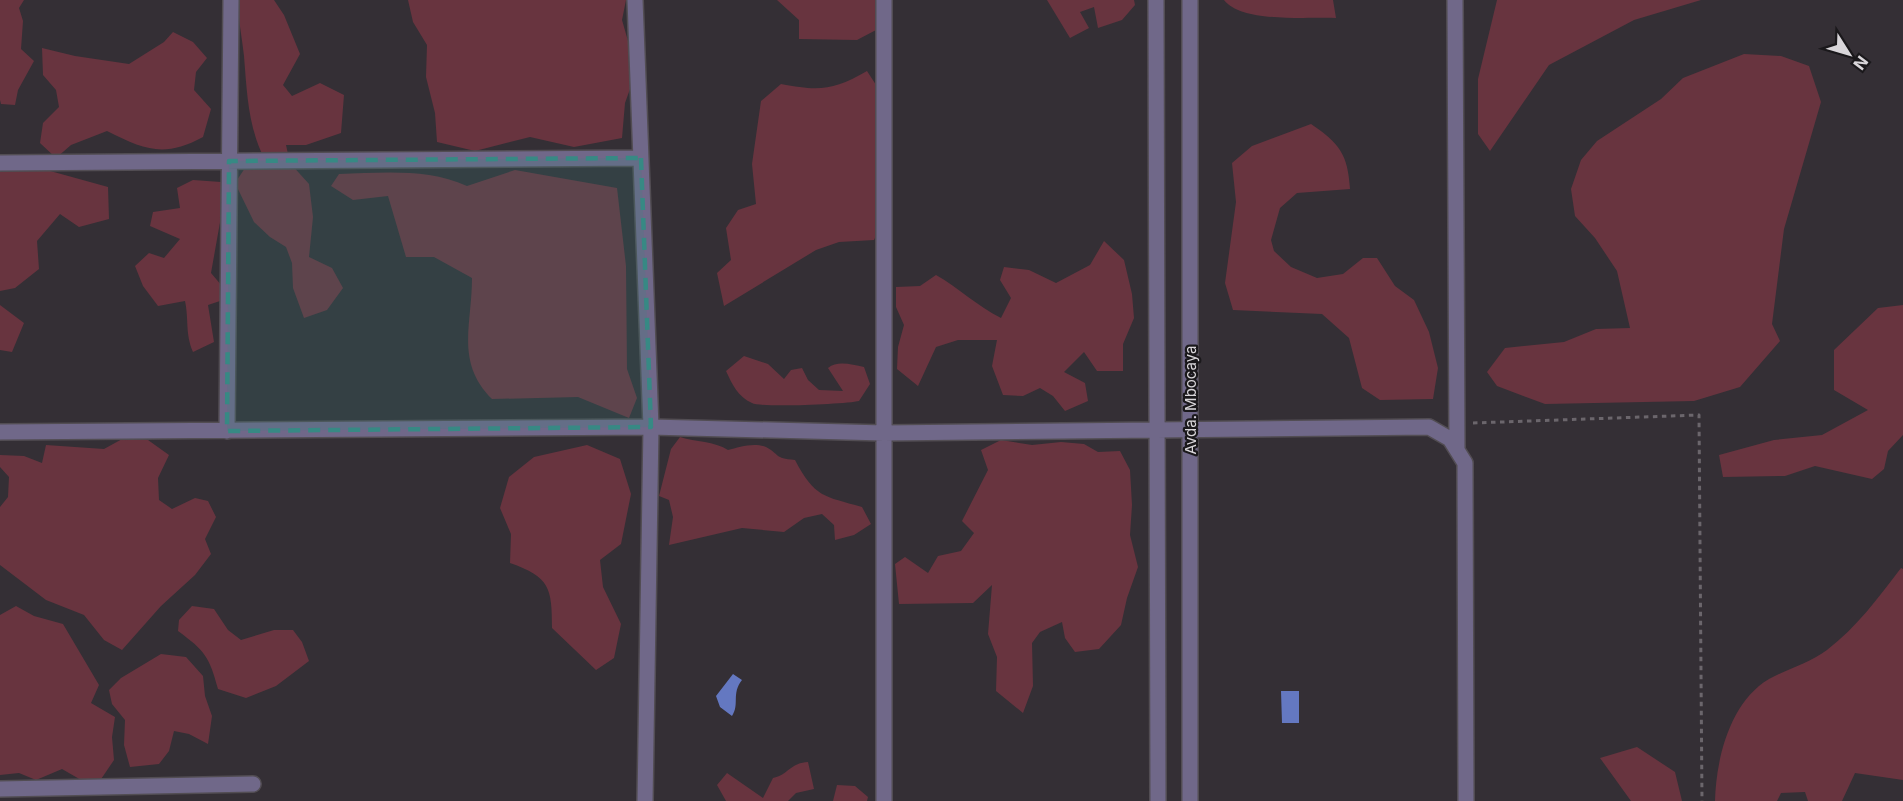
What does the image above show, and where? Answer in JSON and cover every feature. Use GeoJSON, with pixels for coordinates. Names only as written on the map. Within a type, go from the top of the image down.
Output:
{"type":"FeatureCollection","features":[{"type":"Feature","properties":{"kind":"street"},"geometry":{"type":"LineString","coordinates":[[227,430],[231,0]]}},
{"type":"Feature","properties":{"kind":"street"},"geometry":{"type":"LineString","coordinates":[[635,0],[651,427],[645,801]]}},
{"type":"Feature","properties":{"kind":"street"},"geometry":{"type":"LineString","coordinates":[[884,0],[884,801]]}},
{"type":"Feature","properties":{"kind":"street"},"geometry":{"type":"LineString","coordinates":[[1156,0],[1158,801]]}},
{"type":"Feature","properties":{"kind":"street","name":"Avda. Mbocaya"},"geometry":{"type":"LineString","coordinates":[[1190,0],[1190,801]]}},
{"type":"Feature","properties":{"kind":"street"},"geometry":{"type":"LineString","coordinates":[[1455,0],[1456,449]]}},
{"type":"Feature","properties":{"kind":"street"},"geometry":{"type":"LineString","coordinates":[[0,163],[641,158]]}},
{"type":"Feature","properties":{"kind":"street"},"geometry":{"type":"LineString","coordinates":[[0,432],[651,427],[884,433],[1429,427],[1450,439],[1465,463],[1466,801]]}},
{"type":"Feature","properties":{"kind":"street"},"geometry":{"type":"LineString","coordinates":[[0,789],[148,794],[253,784]]}},
{"type":"Feature","properties":{"kind":"path"},"geometry":{"type":"LineString","coordinates":[[1456,424],[1699,415],[1702,801]]}},
{"type":"Feature","properties":{"kind":"highlighted area"},"geometry":{"type":"Polygon","coordinates":[[[641,158],[651,427],[227,431],[229,161],[641,158]]]}},
{"type":"Feature","properties":{"kind":"shaded area"},"geometry":{"type":"Polygon","coordinates":[[[0,0],[24,0],[19,8],[23,21],[21,49],[34,61],[18,90],[15,105],[1,104],[0,100],[0,0]]]}},
{"type":"Feature","properties":{"kind":"shaded area"},"geometry":{"type":"Polygon","coordinates":[[[238,0],[274,0],[284,15],[300,54],[283,85],[292,96],[320,83],[344,95],[341,133],[306,145],[286,145],[290,163],[309,184],[313,217],[309,257],[332,268],[343,288],[327,310],[304,318],[293,288],[292,263],[286,247],[270,237],[254,222],[235,183],[249,162],[265,160],[259,148],[249,110],[238,0]]]}},
{"type":"Feature","properties":{"kind":"shaded area"},"geometry":{"type":"Polygon","coordinates":[[[408,0],[626,0],[622,20],[628,41],[630,89],[625,103],[622,138],[574,147],[530,137],[475,151],[437,142],[435,113],[426,77],[427,45],[413,22],[408,0]]]}},
{"type":"Feature","properties":{"kind":"shaded area"},"geometry":{"type":"Polygon","coordinates":[[[777,0],[881,0],[876,30],[857,40],[799,39],[799,20],[777,0]]]}},
{"type":"Feature","properties":{"kind":"shaded area"},"geometry":{"type":"Polygon","coordinates":[[[1047,0],[1134,0],[1135,5],[1122,20],[1098,28],[1094,7],[1080,12],[1089,28],[1070,38],[1047,0]]]}},
{"type":"Feature","properties":{"kind":"shaded area"},"geometry":{"type":"Polygon","coordinates":[[[1224,0],[1333,0],[1336,18],[1259,16],[1233,7],[1224,0]]]}},
{"type":"Feature","properties":{"kind":"shaded area"},"geometry":{"type":"Polygon","coordinates":[[[1497,0],[1701,0],[1634,20],[1549,65],[1490,151],[1478,134],[1478,79],[1497,0]]]}},
{"type":"Feature","properties":{"kind":"shaded area"},"geometry":{"type":"Polygon","coordinates":[[[173,32],[193,42],[207,58],[196,72],[194,90],[211,109],[203,137],[177,148],[155,149],[133,143],[107,131],[71,145],[56,158],[40,143],[43,123],[59,107],[56,90],[43,75],[42,48],[75,56],[129,64],[164,42],[173,32]]]}},
{"type":"Feature","properties":{"kind":"shaded area"},"geometry":{"type":"Polygon","coordinates":[[[1744,54],[1781,56],[1809,66],[1821,102],[1784,229],[1772,324],[1780,341],[1740,387],[1694,401],[1545,404],[1497,386],[1487,372],[1505,348],[1564,342],[1596,329],[1630,328],[1617,271],[1595,238],[1575,216],[1571,189],[1581,160],[1597,141],[1661,99],[1683,78],[1744,54]]]}},
{"type":"Feature","properties":{"kind":"shaded area"},"geometry":{"type":"Polygon","coordinates":[[[867,71],[878,88],[886,214],[874,240],[839,242],[816,250],[724,306],[717,273],[731,260],[726,228],[738,210],[756,204],[752,164],[761,101],[781,84],[805,88],[825,88],[855,78],[867,71]]]}},
{"type":"Feature","properties":{"kind":"shaded area"},"geometry":{"type":"Polygon","coordinates":[[[1311,124],[1329,137],[1340,150],[1347,167],[1350,189],[1297,193],[1280,208],[1271,240],[1274,251],[1291,267],[1317,278],[1343,274],[1363,258],[1377,258],[1395,286],[1414,300],[1429,332],[1438,368],[1433,399],[1380,400],[1362,388],[1349,338],[1322,314],[1233,310],[1225,283],[1236,202],[1232,163],[1252,146],[1311,124]]]}},
{"type":"Feature","properties":{"kind":"shaded area"},"geometry":{"type":"Polygon","coordinates":[[[13,167],[43,169],[108,187],[109,219],[79,227],[60,214],[37,241],[39,269],[15,288],[0,291],[0,172],[13,167]]]}},
{"type":"Feature","properties":{"kind":"shaded area"},"geometry":{"type":"Polygon","coordinates":[[[515,170],[617,188],[626,266],[627,369],[637,398],[629,418],[578,397],[492,399],[473,371],[469,357],[472,278],[434,257],[406,257],[388,196],[353,200],[331,186],[339,174],[388,173],[436,176],[467,186],[515,170]]]}},
{"type":"Feature","properties":{"kind":"shaded area"},"geometry":{"type":"Polygon","coordinates":[[[193,180],[221,182],[224,200],[211,273],[222,286],[220,301],[208,305],[214,342],[193,352],[189,339],[185,301],[158,306],[143,286],[135,266],[149,253],[164,258],[180,239],[150,226],[153,212],[180,208],[177,188],[193,180]]]}},
{"type":"Feature","properties":{"kind":"shaded area"},"geometry":{"type":"Polygon","coordinates":[[[1104,241],[1124,260],[1132,294],[1134,318],[1123,344],[1123,371],[1097,371],[1084,352],[1064,372],[1085,383],[1088,401],[1065,411],[1053,396],[1040,388],[1023,396],[1003,395],[992,366],[997,340],[958,340],[936,347],[918,386],[897,369],[898,347],[904,325],[896,307],[896,287],[920,286],[936,275],[1001,318],[1011,298],[1000,280],[1004,267],[1029,270],[1056,283],[1090,265],[1104,241]]]}},
{"type":"Feature","properties":{"kind":"shaded area"},"geometry":{"type":"Polygon","coordinates":[[[0,305],[24,323],[12,352],[0,350],[0,305]]]}},
{"type":"Feature","properties":{"kind":"shaded area"},"geometry":{"type":"Polygon","coordinates":[[[1903,305],[1903,435],[1888,451],[1884,469],[1872,479],[1815,466],[1785,476],[1723,477],[1719,455],[1774,440],[1822,435],[1868,410],[1834,390],[1834,350],[1878,308],[1903,305]]]}},
{"type":"Feature","properties":{"kind":"shaded area"},"geometry":{"type":"Polygon","coordinates":[[[744,356],[768,364],[784,379],[791,370],[802,368],[808,380],[819,390],[843,391],[828,368],[841,364],[864,367],[870,384],[859,401],[786,405],[752,403],[739,394],[726,371],[744,356]]]}},
{"type":"Feature","properties":{"kind":"shaded area"},"geometry":{"type":"Polygon","coordinates":[[[680,437],[711,443],[728,450],[757,445],[766,447],[780,457],[795,460],[815,489],[829,497],[862,507],[871,524],[854,535],[835,540],[834,525],[822,514],[804,518],[784,532],[742,528],[669,545],[673,517],[669,500],[659,496],[671,449],[680,437]]]}},
{"type":"Feature","properties":{"kind":"shaded area"},"geometry":{"type":"Polygon","coordinates":[[[124,438],[148,440],[169,455],[158,478],[159,500],[172,509],[195,498],[208,501],[216,517],[205,539],[211,554],[195,575],[161,606],[122,650],[104,640],[84,615],[46,600],[0,565],[0,507],[8,497],[9,477],[0,467],[0,455],[24,456],[42,463],[46,445],[104,449],[124,438]]]}},
{"type":"Feature","properties":{"kind":"shaded area"},"geometry":{"type":"Polygon","coordinates":[[[1001,440],[1032,445],[1061,442],[1084,444],[1098,452],[1120,451],[1130,470],[1132,505],[1130,535],[1138,567],[1127,598],[1121,625],[1099,649],[1075,652],[1065,638],[1062,622],[1040,632],[1032,643],[1033,686],[1023,713],[996,691],[997,657],[988,634],[992,585],[973,603],[899,604],[895,564],[905,557],[928,573],[938,556],[961,551],[974,533],[962,521],[988,470],[981,450],[1001,440]]]}},
{"type":"Feature","properties":{"kind":"shaded area"},"geometry":{"type":"Polygon","coordinates":[[[587,445],[620,459],[631,494],[621,544],[600,560],[603,587],[621,624],[614,658],[596,670],[552,628],[549,594],[541,579],[510,563],[511,534],[500,508],[509,477],[534,457],[587,445]]]}},
{"type":"Feature","properties":{"kind":"shaded area"},"geometry":{"type":"Polygon","coordinates":[[[1901,568],[1903,569],[1903,780],[1855,773],[1842,801],[1808,801],[1805,792],[1781,793],[1777,801],[1715,801],[1722,750],[1735,717],[1744,702],[1769,679],[1813,659],[1838,641],[1867,612],[1901,568]]]}},
{"type":"Feature","properties":{"kind":"shaded area"},"geometry":{"type":"Polygon","coordinates":[[[16,606],[34,616],[63,624],[99,685],[91,703],[115,717],[112,737],[114,760],[95,788],[62,769],[36,780],[19,773],[0,775],[0,615],[16,606]]]}},
{"type":"Feature","properties":{"kind":"shaded area"},"geometry":{"type":"Polygon","coordinates":[[[192,606],[214,609],[228,630],[241,640],[274,630],[293,630],[302,642],[309,661],[276,686],[246,698],[218,689],[205,655],[178,631],[179,620],[192,606]]]}},
{"type":"Feature","properties":{"kind":"shaded area"},"geometry":{"type":"Polygon","coordinates":[[[161,654],[186,657],[203,676],[205,696],[212,716],[208,744],[189,734],[174,731],[169,751],[159,764],[130,767],[124,745],[125,720],[112,704],[109,690],[121,678],[161,654]]]}},
{"type":"Feature","properties":{"kind":"shaded area"},"geometry":{"type":"Polygon","coordinates":[[[1637,747],[1675,772],[1682,801],[1631,801],[1600,758],[1637,747]]]}},
{"type":"Feature","properties":{"kind":"shaded area"},"geometry":{"type":"Polygon","coordinates":[[[808,762],[814,789],[796,793],[788,801],[726,801],[717,785],[727,773],[763,798],[773,778],[797,764],[808,762]]]}},
{"type":"Feature","properties":{"kind":"shaded area"},"geometry":{"type":"Polygon","coordinates":[[[837,785],[855,786],[868,797],[867,801],[833,801],[837,785]]]}},
{"type":"Feature","properties":{"kind":"water"},"geometry":{"type":"Polygon","coordinates":[[[733,674],[742,680],[737,690],[732,716],[720,707],[716,696],[733,674]]]}},
{"type":"Feature","properties":{"kind":"water"},"geometry":{"type":"Polygon","coordinates":[[[1281,691],[1299,691],[1299,723],[1282,723],[1281,691]]]}}]}
